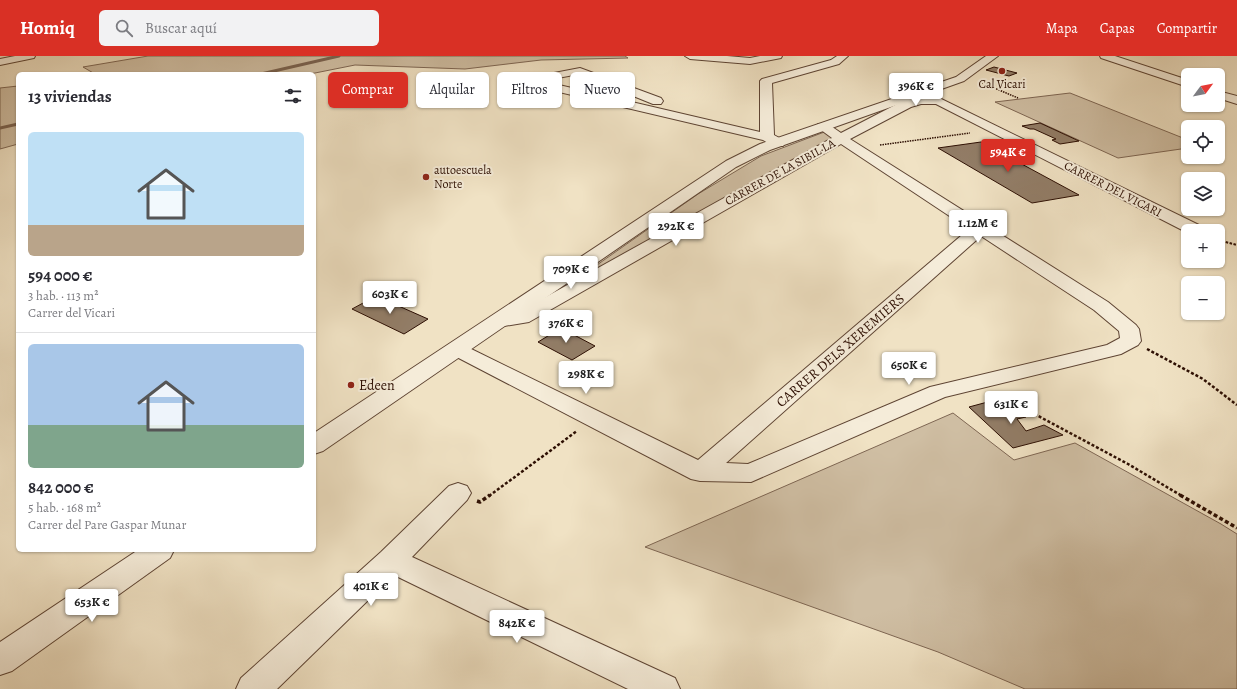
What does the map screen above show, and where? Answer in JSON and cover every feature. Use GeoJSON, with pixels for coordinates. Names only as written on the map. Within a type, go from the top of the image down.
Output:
{"type":"FeatureCollection","features":[{"type":"Feature","properties":{"kind":"street"},"geometry":{"type":"LineString","coordinates":[[0,62],[30,56]]}},
{"type":"Feature","properties":{"kind":"street"},"geometry":{"type":"LineString","coordinates":[[690,56],[750,61],[777,56]]}},
{"type":"Feature","properties":{"kind":"street"},"geometry":{"type":"LineString","coordinates":[[316,444],[731,164],[765,147],[773,140],[823,127],[965,75],[993,56]]}},
{"type":"Feature","properties":{"kind":"street"},"geometry":{"type":"LineString","coordinates":[[1105,56],[1181,82]]}},
{"type":"Feature","properties":{"kind":"street"},"geometry":{"type":"LineString","coordinates":[[773,140],[766,81],[835,62],[838,57]]}},
{"type":"Feature","properties":{"kind":"street"},"geometry":{"type":"LineString","coordinates":[[562,74],[580,71],[720,126]]}},
{"type":"Feature","properties":{"kind":"street"},"geometry":{"type":"LineString","coordinates":[[562,90],[720,126],[773,140]]}},
{"type":"Feature","properties":{"kind":"street","name":"CARRER DEL VICARI"},"geometry":{"type":"LineString","coordinates":[[922,92],[1183,224]]}},
{"type":"Feature","properties":{"kind":"street"},"geometry":{"type":"LineString","coordinates":[[1225,96],[1237,100]]}},
{"type":"Feature","properties":{"kind":"street","name":"CARRER DE LA SIBIL·LA"},"geometry":{"type":"LineString","coordinates":[[498,321],[522,318],[842,138],[907,104],[921,100],[939,101]]}},
{"type":"Feature","properties":{"kind":"street"},"geometry":{"type":"LineString","coordinates":[[456,349],[700,472],[751,473],[938,392],[1114,350],[1131,341],[1129,329],[1101,306],[823,127]]}},
{"type":"Feature","properties":{"kind":"street","name":"CARRER DELS XEREMIERS"},"geometry":{"type":"LineString","coordinates":[[700,472],[980,228]]}},
{"type":"Feature","properties":{"kind":"street"},"geometry":{"type":"LineString","coordinates":[[253,689],[391,560],[458,493]]}},
{"type":"Feature","properties":{"kind":"street"},"geometry":{"type":"LineString","coordinates":[[0,660],[157,552]]}},
{"type":"Feature","properties":{"kind":"street"},"geometry":{"type":"LineString","coordinates":[[391,560],[662,689]]}},
{"type":"Feature","properties":{"kind":"path"},"geometry":{"type":"LineString","coordinates":[[965,75],[1018,98]]}},
{"type":"Feature","properties":{"kind":"path"},"geometry":{"type":"LineString","coordinates":[[857,148],[996,130]]}},
{"type":"Feature","properties":{"kind":"path"},"geometry":{"type":"LineString","coordinates":[[1225,242],[1237,245]]}},
{"type":"Feature","properties":{"kind":"path"},"geometry":{"type":"LineString","coordinates":[[1131,341],[1203,379],[1237,405]]}},
{"type":"Feature","properties":{"kind":"path"},"geometry":{"type":"LineString","coordinates":[[977,383],[1128,464],[1237,528]]}},
{"type":"Feature","properties":{"kind":"path"},"geometry":{"type":"LineString","coordinates":[[458,493],[480,502],[594,419]]}},
{"type":"Feature","properties":{"kind":"shaded area"},"geometry":{"type":"Polygon","coordinates":[[[148,56],[625,56],[628,58],[541,60],[465,69],[355,65],[316,73],[92,72],[83,67],[148,56]]]}},
{"type":"Feature","properties":{"kind":"shaded area"},"geometry":{"type":"Polygon","coordinates":[[[16,86],[16,145],[0,149],[0,88],[16,86]]]}},
{"type":"Feature","properties":{"kind":"shaded area"},"geometry":{"type":"Polygon","coordinates":[[[1070,93],[1181,137],[1181,149],[1118,158],[995,102],[1070,93]]]}},
{"type":"Feature","properties":{"kind":"shaded area"},"geometry":{"type":"Polygon","coordinates":[[[827,131],[838,138],[557,293],[698,194],[761,156],[827,131]]]}},
{"type":"Feature","properties":{"kind":"shaded area"},"geometry":{"type":"Polygon","coordinates":[[[953,413],[1014,460],[1075,443],[1237,534],[1237,689],[1025,689],[938,652],[645,547],[953,413]]]}},
{"type":"Feature","properties":{"kind":"building","name":"Cal Vicari"},"geometry":{"type":"Polygon","coordinates":[[[994,67],[1017,73],[1009,76],[986,70],[994,67]]]}},
{"type":"Feature","properties":{"kind":"building"},"geometry":{"type":"Polygon","coordinates":[[[1040,123],[1079,141],[1060,144],[1052,140],[1056,139],[1034,129],[1022,126],[1040,123]]]}},
{"type":"Feature","properties":{"kind":"building"},"geometry":{"type":"Polygon","coordinates":[[[981,142],[1079,195],[1032,203],[938,148],[981,142]]]}},
{"type":"Feature","properties":{"kind":"building"},"geometry":{"type":"Polygon","coordinates":[[[376,296],[428,319],[404,334],[352,309],[376,296]]]}},
{"type":"Feature","properties":{"kind":"building"},"geometry":{"type":"Polygon","coordinates":[[[561,328],[595,346],[572,360],[538,342],[561,328]]]}},
{"type":"Feature","properties":{"kind":"building"},"geometry":{"type":"Polygon","coordinates":[[[995,400],[1004,410],[1011,408],[1026,417],[1017,419],[1026,431],[1044,425],[1063,435],[1013,448],[969,407],[995,400]]]}},
{"type":"Feature","properties":{"kind":"waterway"},"geometry":{"type":"LineString","coordinates":[[270,72],[339,56]]}},
{"type":"Feature","properties":{"kind":"waterway"},"geometry":{"type":"LineString","coordinates":[[0,128],[16,124]]}},
{"type":"Feature","properties":{"kind":"place","name":"Cal Vicari"},"geometry":{"type":"Point","coordinates":[1002,71]}},
{"type":"Feature","properties":{"kind":"place","name":"autoescuela Norte"},"geometry":{"type":"Point","coordinates":[426,177]}},
{"type":"Feature","properties":{"kind":"place","name":"Edeen"},"geometry":{"type":"Point","coordinates":[351,385]}}]}
